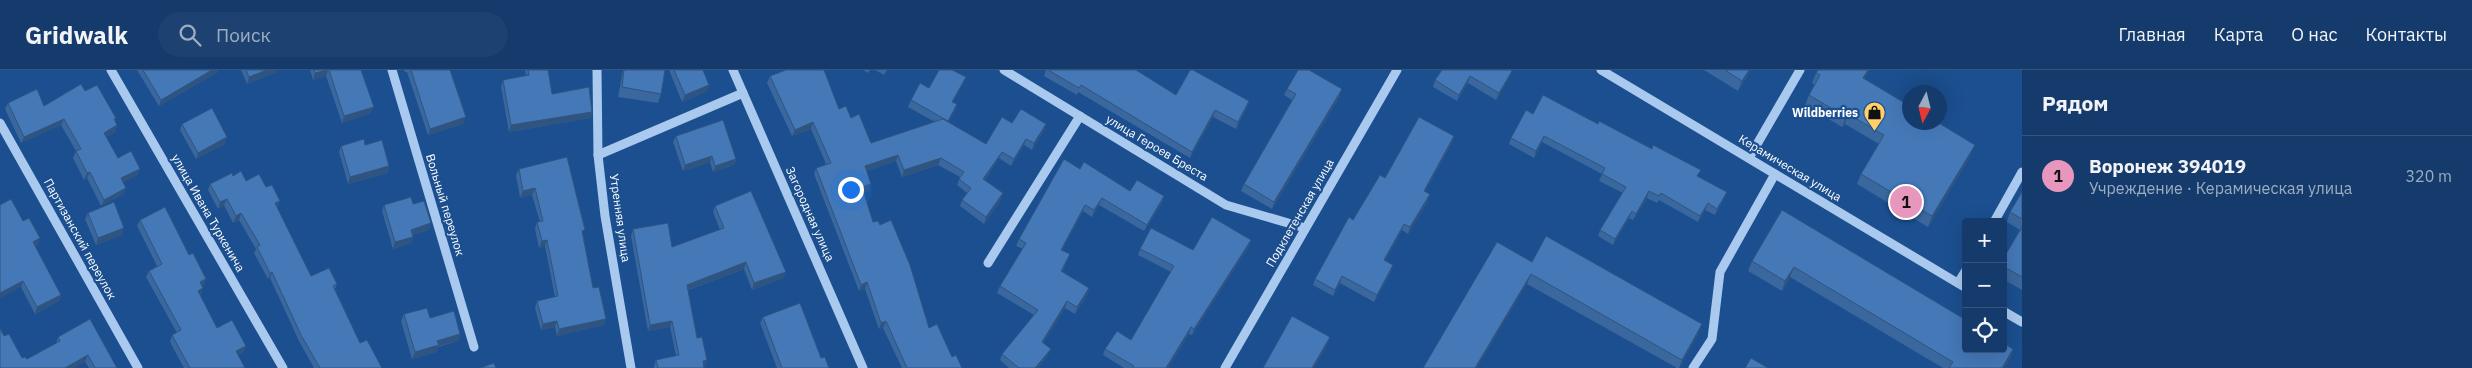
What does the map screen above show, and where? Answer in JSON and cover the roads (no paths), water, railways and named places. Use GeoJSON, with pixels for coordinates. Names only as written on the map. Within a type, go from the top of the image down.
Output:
{"type":"FeatureCollection","features":[{"type":"Feature","properties":{"kind":"street","name":"улица Ивана Туркенича"},"geometry":{"type":"LineString","coordinates":[[111,70],[283,368]]}},
{"type":"Feature","properties":{"kind":"street","name":"Вольный переулок"},"geometry":{"type":"LineString","coordinates":[[392,70],[474,347]]}},
{"type":"Feature","properties":{"kind":"street","name":"Утренняя улица"},"geometry":{"type":"LineString","coordinates":[[597,70],[598,155],[605,216],[631,368]]}},
{"type":"Feature","properties":{"kind":"street","name":"Загородная улица"},"geometry":{"type":"LineString","coordinates":[[733,70],[863,368]]}},
{"type":"Feature","properties":{"kind":"street","name":"улица Героев Бреста"},"geometry":{"type":"LineString","coordinates":[[1004,70],[1226,205],[1305,228]]}},
{"type":"Feature","properties":{"kind":"street","name":"Подклетенская улица"},"geometry":{"type":"LineString","coordinates":[[1224,368],[1397,70]]}},
{"type":"Feature","properties":{"kind":"street","name":"Керамическая улица"},"geometry":{"type":"LineString","coordinates":[[1601,70],[1962,286]]}},
{"type":"Feature","properties":{"kind":"street"},"geometry":{"type":"LineString","coordinates":[[1749,158],[1800,70]]}},
{"type":"Feature","properties":{"kind":"street"},"geometry":{"type":"LineString","coordinates":[[598,155],[744,93]]}},
{"type":"Feature","properties":{"kind":"street"},"geometry":{"type":"LineString","coordinates":[[988,263],[1080,116]]}},
{"type":"Feature","properties":{"kind":"street","name":"Партизанский переулок"},"geometry":{"type":"LineString","coordinates":[[0,123],[138,368]]}},
{"type":"Feature","properties":{"kind":"street"},"geometry":{"type":"LineString","coordinates":[[1996,218],[2022,172]]}},
{"type":"Feature","properties":{"kind":"street"},"geometry":{"type":"LineString","coordinates":[[1693,368],[1712,338],[1720,272],[1775,174]]}},
{"type":"Feature","properties":{"kind":"street"},"geometry":{"type":"LineString","coordinates":[[2007,313],[2022,322]]}},
{"type":"Feature","properties":{"kind":"place","name":"Wildberries"},"geometry":{"type":"Point","coordinates":[1874,132]}},
{"type":"Feature","properties":{"kind":"place","name":"Воронеж 394019"},"geometry":{"type":"Point","coordinates":[1906,202]}}]}
